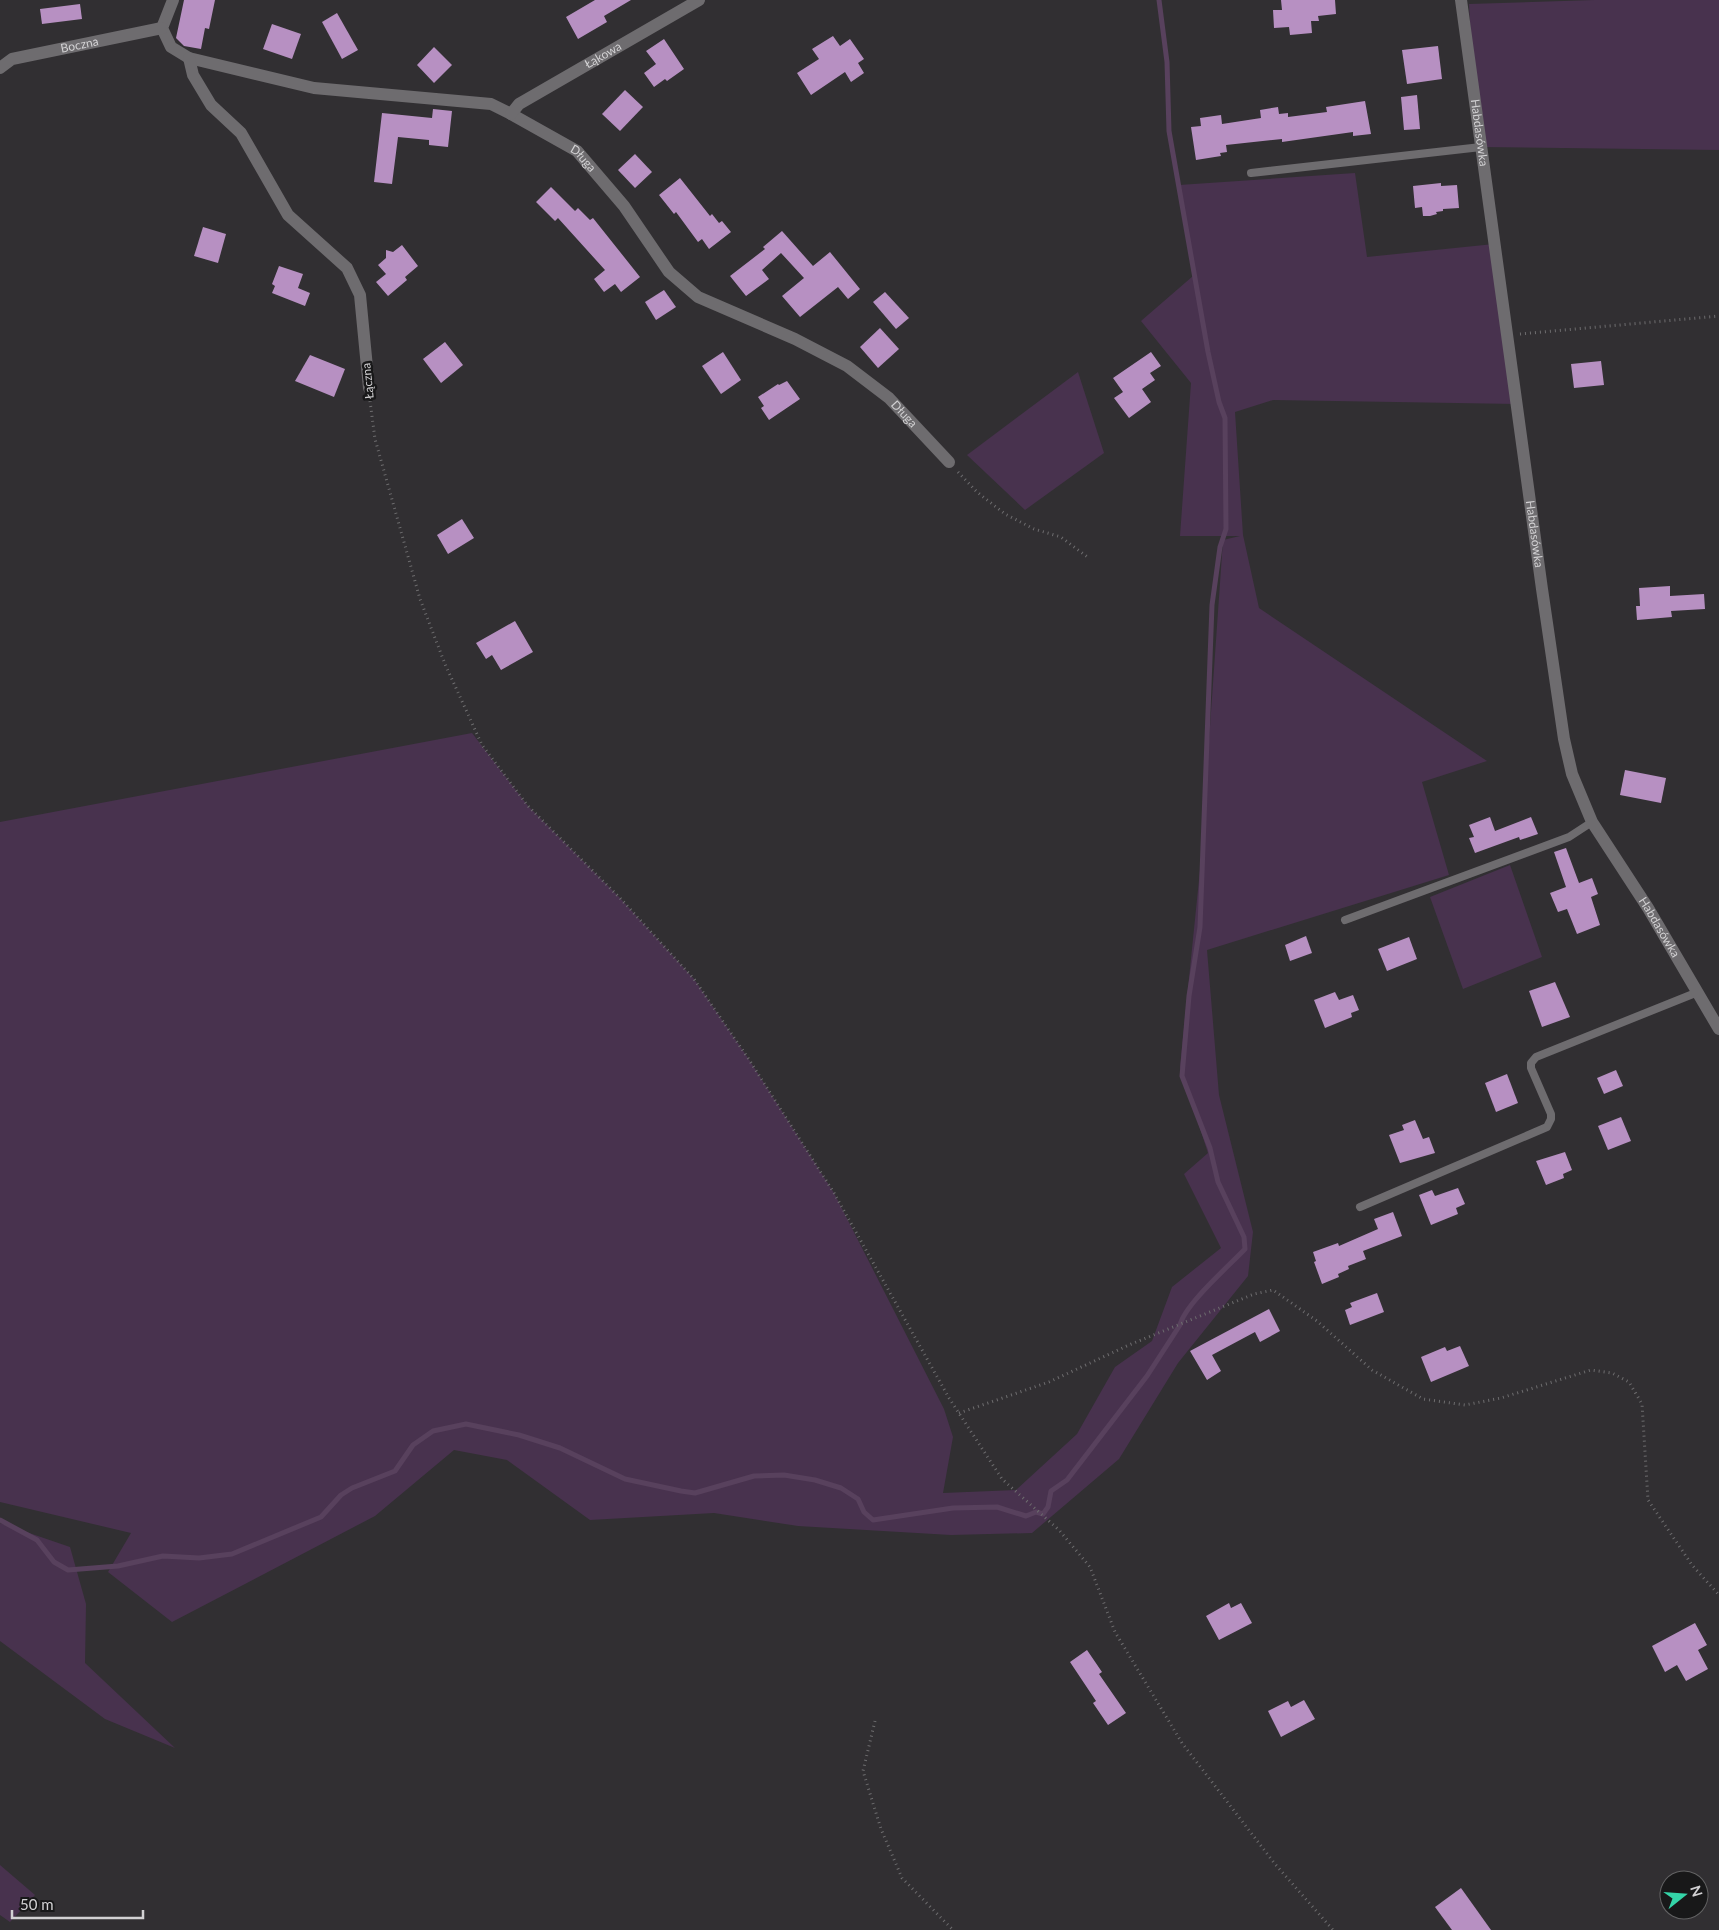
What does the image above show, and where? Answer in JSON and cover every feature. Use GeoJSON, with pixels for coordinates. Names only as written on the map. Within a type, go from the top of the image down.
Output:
{"type":"FeatureCollection","features":[{"type":"Feature","properties":{"kind":"street"},"geometry":{"type":"LineString","coordinates":[[162,28],[173,0]]}},
{"type":"Feature","properties":{"kind":"street","name":"Łąkowa"},"geometry":{"type":"LineString","coordinates":[[511,114],[519,104],[698,0]]}},
{"type":"Feature","properties":{"kind":"street","name":"Habdasówka"},"geometry":{"type":"LineString","coordinates":[[1461,0],[1564,739],[1572,774],[1592,822],[1719,1029]]}},
{"type":"Feature","properties":{"kind":"street","name":"Długa"},"geometry":{"type":"LineString","coordinates":[[162,28],[170,47],[189,58],[314,88],[491,104],[511,114],[577,152],[624,206],[669,272],[698,297],[795,339],[848,366],[889,398],[949,462]]}},
{"type":"Feature","properties":{"kind":"street","name":"Boczna"},"geometry":{"type":"LineString","coordinates":[[0,68],[12,59],[162,28]]}},
{"type":"Feature","properties":{"kind":"street","name":"Łączna"},"geometry":{"type":"LineString","coordinates":[[189,58],[193,75],[211,105],[241,133],[288,215],[347,268],[360,295],[368,388]]}},
{"type":"Feature","properties":{"kind":"lane"},"geometry":{"type":"LineString","coordinates":[[1251,173],[1481,147]]}},
{"type":"Feature","properties":{"kind":"lane"},"geometry":{"type":"LineString","coordinates":[[1345,920],[1568,836],[1592,822]]}},
{"type":"Feature","properties":{"kind":"lane"},"geometry":{"type":"LineString","coordinates":[[1360,1206],[1547,1127],[1551,1119],[1550,1114],[1531,1063],[1536,1057],[1698,992]]}},
{"type":"Feature","properties":{"kind":"path"},"geometry":{"type":"LineString","coordinates":[[1507,335],[1719,316]]}},
{"type":"Feature","properties":{"kind":"path","name":"Łączna"},"geometry":{"type":"LineString","coordinates":[[368,388],[375,439],[420,599],[445,664],[482,745],[528,806],[620,898],[694,979],[748,1058],[834,1193],[959,1413],[1002,1479],[1059,1530],[1090,1567],[1115,1632],[1182,1743],[1275,1864],[1334,1930]]}},
{"type":"Feature","properties":{"kind":"path"},"geometry":{"type":"LineString","coordinates":[[949,462],[977,492],[1005,514],[1034,529],[1061,537],[1088,558]]}},
{"type":"Feature","properties":{"kind":"path"},"geometry":{"type":"LineString","coordinates":[[959,1413],[1049,1382],[1129,1345],[1254,1294],[1274,1290],[1317,1322],[1372,1370],[1423,1399],[1465,1406],[1501,1398],[1591,1370],[1612,1373],[1629,1382],[1642,1404],[1648,1500],[1692,1565],[1719,1595]]}},
{"type":"Feature","properties":{"kind":"path"},"geometry":{"type":"LineString","coordinates":[[875,1721],[864,1771],[881,1829],[902,1878],[953,1930]]}},
{"type":"Feature","properties":{"kind":"shaded area"},"geometry":{"type":"Polygon","coordinates":[[[1594,0],[1719,0],[1719,150],[1481,147],[1474,99],[1469,4],[1594,0]]]}},
{"type":"Feature","properties":{"kind":"shaded area"},"geometry":{"type":"Polygon","coordinates":[[[1355,173],[1367,257],[1494,244],[1517,404],[1273,400],[1235,412],[1243,535],[1259,608],[1487,761],[1422,782],[1449,875],[1207,950],[1219,1095],[1253,1232],[1248,1276],[1178,1363],[1119,1459],[1032,1533],[951,1535],[798,1526],[714,1513],[590,1520],[507,1460],[454,1450],[375,1516],[172,1622],[108,1572],[131,1533],[0,1502],[0,822],[472,733],[528,806],[620,898],[694,979],[748,1058],[834,1193],[944,1409],[953,1437],[943,1493],[1016,1490],[1077,1434],[1115,1367],[1152,1341],[1172,1287],[1221,1248],[1184,1174],[1208,1153],[1180,1067],[1200,870],[1223,540],[1240,536],[1180,536],[1191,383],[1141,321],[1193,276],[1179,185],[1355,173]]]}},
{"type":"Feature","properties":{"kind":"shaded area"},"geometry":{"type":"Polygon","coordinates":[[[1078,372],[1104,453],[1025,510],[967,455],[1078,372]]]}},
{"type":"Feature","properties":{"kind":"shaded area"},"geometry":{"type":"Polygon","coordinates":[[[1510,865],[1542,957],[1463,989],[1430,897],[1510,865]]]}},
{"type":"Feature","properties":{"kind":"shaded area"},"geometry":{"type":"Polygon","coordinates":[[[0,1523],[70,1547],[86,1604],[85,1663],[175,1748],[105,1719],[0,1641],[0,1523]]]}},
{"type":"Feature","properties":{"kind":"shaded area"},"geometry":{"type":"Polygon","coordinates":[[[0,1865],[35,1895],[10,1922],[0,1915],[0,1865]]]}},
{"type":"Feature","properties":{"kind":"building"},"geometry":{"type":"Polygon","coordinates":[[[184,0],[215,0],[209,29],[205,28],[201,49],[184,46],[176,38],[184,0]]]}},
{"type":"Feature","properties":{"kind":"building"},"geometry":{"type":"Polygon","coordinates":[[[595,0],[631,0],[604,16],[607,22],[578,39],[566,17],[595,0]]]}},
{"type":"Feature","properties":{"kind":"building"},"geometry":{"type":"Polygon","coordinates":[[[1281,0],[1335,0],[1336,14],[1318,16],[1319,21],[1311,21],[1312,33],[1290,35],[1289,27],[1274,28],[1273,10],[1282,10],[1281,0]]]}},
{"type":"Feature","properties":{"kind":"building"},"geometry":{"type":"Polygon","coordinates":[[[80,4],[82,19],[42,24],[40,9],[80,4]]]}},
{"type":"Feature","properties":{"kind":"building"},"geometry":{"type":"Polygon","coordinates":[[[337,13],[358,50],[342,59],[322,22],[337,13]]]}},
{"type":"Feature","properties":{"kind":"building"},"geometry":{"type":"Polygon","coordinates":[[[272,24],[301,34],[292,59],[263,49],[272,24]]]}},
{"type":"Feature","properties":{"kind":"building"},"geometry":{"type":"Polygon","coordinates":[[[833,36],[840,46],[850,39],[864,59],[858,63],[864,73],[851,82],[845,72],[811,95],[797,73],[819,59],[812,49],[833,36]]]}},
{"type":"Feature","properties":{"kind":"building"},"geometry":{"type":"Polygon","coordinates":[[[664,39],[684,69],[667,81],[665,79],[654,87],[644,73],[656,64],[646,51],[664,39]]]}},
{"type":"Feature","properties":{"kind":"building"},"geometry":{"type":"Polygon","coordinates":[[[1438,46],[1442,79],[1407,84],[1402,50],[1438,46]]]}},
{"type":"Feature","properties":{"kind":"building"},"geometry":{"type":"Polygon","coordinates":[[[434,47],[452,65],[434,83],[417,65],[434,47]]]}},
{"type":"Feature","properties":{"kind":"building"},"geometry":{"type":"Polygon","coordinates":[[[625,90],[643,107],[620,131],[602,114],[625,90]]]}},
{"type":"Feature","properties":{"kind":"building"},"geometry":{"type":"Polygon","coordinates":[[[1417,95],[1420,129],[1404,130],[1401,97],[1417,95]]]}},
{"type":"Feature","properties":{"kind":"building"},"geometry":{"type":"Polygon","coordinates":[[[1365,101],[1371,134],[1353,136],[1353,132],[1282,142],[1282,139],[1226,145],[1227,152],[1220,153],[1221,156],[1196,160],[1191,127],[1201,126],[1200,118],[1221,115],[1222,124],[1261,118],[1260,110],[1278,107],[1279,114],[1288,113],[1288,117],[1327,112],[1326,107],[1365,101]]]}},
{"type":"Feature","properties":{"kind":"building"},"geometry":{"type":"Polygon","coordinates":[[[433,109],[452,111],[448,147],[429,145],[429,140],[398,137],[392,184],[374,182],[382,113],[432,118],[433,109]]]}},
{"type":"Feature","properties":{"kind":"building"},"geometry":{"type":"Polygon","coordinates":[[[635,154],[652,172],[635,188],[618,170],[635,154]]]}},
{"type":"Feature","properties":{"kind":"building"},"geometry":{"type":"Polygon","coordinates":[[[680,178],[710,216],[712,214],[719,223],[722,221],[731,232],[709,249],[702,239],[698,242],[676,212],[674,214],[659,195],[680,178]]]}},
{"type":"Feature","properties":{"kind":"building"},"geometry":{"type":"Polygon","coordinates":[[[1441,183],[1441,186],[1457,185],[1459,208],[1443,209],[1443,211],[1436,212],[1437,214],[1423,216],[1422,207],[1415,208],[1413,186],[1441,183]]]}},
{"type":"Feature","properties":{"kind":"building"},"geometry":{"type":"Polygon","coordinates":[[[551,187],[575,211],[578,208],[590,220],[593,218],[640,277],[621,292],[615,284],[604,292],[594,279],[605,270],[558,218],[555,221],[536,202],[551,187]]]}},
{"type":"Feature","properties":{"kind":"building"},"geometry":{"type":"Polygon","coordinates":[[[203,227],[226,234],[218,263],[194,256],[203,227]]]}},
{"type":"Feature","properties":{"kind":"building"},"geometry":{"type":"Polygon","coordinates":[[[782,231],[813,266],[830,252],[860,289],[848,299],[838,287],[800,317],[782,296],[804,278],[781,253],[762,270],[769,279],[746,296],[730,276],[765,249],[763,247],[782,231]]]}},
{"type":"Feature","properties":{"kind":"building"},"geometry":{"type":"Polygon","coordinates":[[[402,245],[418,266],[405,277],[407,280],[388,296],[376,282],[386,274],[378,265],[386,258],[386,250],[393,252],[402,245]]]}},
{"type":"Feature","properties":{"kind":"building"},"geometry":{"type":"Polygon","coordinates":[[[279,266],[303,274],[298,288],[310,293],[305,306],[272,293],[275,286],[272,284],[279,266]]]}},
{"type":"Feature","properties":{"kind":"building"},"geometry":{"type":"Polygon","coordinates":[[[664,290],[676,307],[656,320],[645,302],[664,290]]]}},
{"type":"Feature","properties":{"kind":"building"},"geometry":{"type":"Polygon","coordinates":[[[885,292],[909,318],[896,329],[873,302],[885,292]]]}},
{"type":"Feature","properties":{"kind":"building"},"geometry":{"type":"Polygon","coordinates":[[[880,328],[899,349],[878,368],[860,347],[880,328]]]}},
{"type":"Feature","properties":{"kind":"building"},"geometry":{"type":"Polygon","coordinates":[[[445,342],[463,365],[441,383],[423,359],[445,342]]]}},
{"type":"Feature","properties":{"kind":"building"},"geometry":{"type":"Polygon","coordinates":[[[723,352],[741,380],[721,394],[702,366],[723,352]]]}},
{"type":"Feature","properties":{"kind":"building"},"geometry":{"type":"Polygon","coordinates":[[[1151,352],[1161,366],[1150,373],[1155,380],[1142,389],[1151,402],[1129,418],[1114,398],[1123,392],[1113,378],[1151,352]]]}},
{"type":"Feature","properties":{"kind":"building"},"geometry":{"type":"Polygon","coordinates":[[[310,355],[345,369],[334,397],[295,381],[310,355]]]}},
{"type":"Feature","properties":{"kind":"building"},"geometry":{"type":"Polygon","coordinates":[[[1601,361],[1604,385],[1574,388],[1571,364],[1601,361]]]}},
{"type":"Feature","properties":{"kind":"building"},"geometry":{"type":"Polygon","coordinates":[[[787,381],[800,399],[769,420],[761,408],[764,406],[758,397],[778,384],[787,381]]]}},
{"type":"Feature","properties":{"kind":"building"},"geometry":{"type":"Polygon","coordinates":[[[462,519],[474,538],[448,554],[437,535],[462,519]]]}},
{"type":"Feature","properties":{"kind":"building"},"geometry":{"type":"Polygon","coordinates":[[[1670,586],[1670,596],[1704,594],[1705,609],[1671,611],[1672,617],[1637,620],[1636,606],[1640,606],[1639,588],[1670,586]]]}},
{"type":"Feature","properties":{"kind":"building"},"geometry":{"type":"Polygon","coordinates":[[[515,621],[533,652],[501,670],[492,655],[486,659],[476,643],[515,621]]]}},
{"type":"Feature","properties":{"kind":"building"},"geometry":{"type":"Polygon","coordinates":[[[1625,770],[1666,778],[1661,803],[1620,795],[1625,770]]]}},
{"type":"Feature","properties":{"kind":"building"},"geometry":{"type":"Polygon","coordinates":[[[1490,817],[1495,831],[1531,817],[1538,834],[1520,840],[1519,837],[1475,853],[1469,838],[1474,837],[1469,825],[1490,817]]]}},
{"type":"Feature","properties":{"kind":"building"},"geometry":{"type":"Polygon","coordinates":[[[1566,848],[1579,883],[1592,878],[1598,894],[1591,897],[1600,925],[1577,934],[1567,909],[1558,912],[1550,893],[1566,887],[1554,852],[1566,848]]]}},
{"type":"Feature","properties":{"kind":"building"},"geometry":{"type":"Polygon","coordinates":[[[1306,936],[1312,953],[1290,961],[1285,945],[1306,936]]]}},
{"type":"Feature","properties":{"kind":"building"},"geometry":{"type":"Polygon","coordinates":[[[1409,937],[1417,959],[1387,971],[1378,949],[1409,937]]]}},
{"type":"Feature","properties":{"kind":"building"},"geometry":{"type":"Polygon","coordinates":[[[1555,982],[1570,1017],[1542,1027],[1529,991],[1555,982]]]}},
{"type":"Feature","properties":{"kind":"building"},"geometry":{"type":"Polygon","coordinates":[[[1335,992],[1339,1000],[1353,995],[1359,1010],[1351,1013],[1352,1017],[1325,1028],[1314,1000],[1335,992]]]}},
{"type":"Feature","properties":{"kind":"building"},"geometry":{"type":"Polygon","coordinates":[[[1616,1070],[1623,1086],[1604,1094],[1597,1078],[1616,1070]]]}},
{"type":"Feature","properties":{"kind":"building"},"geometry":{"type":"Polygon","coordinates":[[[1507,1074],[1518,1103],[1496,1112],[1485,1083],[1507,1074]]]}},
{"type":"Feature","properties":{"kind":"building"},"geometry":{"type":"Polygon","coordinates":[[[1621,1117],[1631,1141],[1608,1150],[1598,1126],[1621,1117]]]}},
{"type":"Feature","properties":{"kind":"building"},"geometry":{"type":"Polygon","coordinates":[[[1415,1120],[1423,1139],[1429,1137],[1435,1153],[1400,1163],[1389,1135],[1404,1130],[1402,1125],[1415,1120]]]}},
{"type":"Feature","properties":{"kind":"building"},"geometry":{"type":"Polygon","coordinates":[[[1565,1152],[1572,1170],[1563,1174],[1564,1178],[1546,1185],[1536,1161],[1565,1152]]]}},
{"type":"Feature","properties":{"kind":"building"},"geometry":{"type":"Polygon","coordinates":[[[1458,1188],[1465,1204],[1456,1208],[1458,1214],[1431,1225],[1419,1195],[1432,1190],[1435,1196],[1458,1188]]]}},
{"type":"Feature","properties":{"kind":"building"},"geometry":{"type":"Polygon","coordinates":[[[1393,1212],[1402,1236],[1363,1251],[1366,1259],[1348,1266],[1349,1269],[1338,1274],[1339,1277],[1322,1284],[1314,1262],[1316,1261],[1313,1252],[1338,1243],[1339,1246],[1378,1229],[1374,1219],[1393,1212]]]}},
{"type":"Feature","properties":{"kind":"building"},"geometry":{"type":"Polygon","coordinates":[[[1377,1293],[1384,1312],[1350,1325],[1345,1310],[1352,1307],[1350,1303],[1377,1293]]]}},
{"type":"Feature","properties":{"kind":"building"},"geometry":{"type":"Polygon","coordinates":[[[1269,1309],[1280,1331],[1260,1342],[1255,1332],[1212,1355],[1221,1371],[1207,1380],[1190,1351],[1269,1309]]]}},
{"type":"Feature","properties":{"kind":"building"},"geometry":{"type":"Polygon","coordinates":[[[1460,1346],[1469,1366],[1431,1382],[1421,1357],[1445,1347],[1447,1351],[1460,1346]]]}},
{"type":"Feature","properties":{"kind":"building"},"geometry":{"type":"Polygon","coordinates":[[[1229,1603],[1231,1608],[1241,1603],[1252,1623],[1219,1640],[1206,1616],[1229,1603]]]}},
{"type":"Feature","properties":{"kind":"building"},"geometry":{"type":"Polygon","coordinates":[[[1695,1623],[1707,1645],[1698,1650],[1708,1669],[1686,1681],[1677,1665],[1665,1672],[1652,1646],[1695,1623]]]}},
{"type":"Feature","properties":{"kind":"building"},"geometry":{"type":"Polygon","coordinates":[[[1087,1650],[1102,1672],[1099,1674],[1126,1713],[1108,1725],[1093,1703],[1096,1701],[1070,1662],[1087,1650]]]}},
{"type":"Feature","properties":{"kind":"building"},"geometry":{"type":"Polygon","coordinates":[[[1304,1700],[1315,1719],[1281,1737],[1268,1711],[1288,1701],[1291,1707],[1304,1700]]]}},
{"type":"Feature","properties":{"kind":"building"},"geometry":{"type":"Polygon","coordinates":[[[1461,1888],[1491,1930],[1452,1930],[1435,1907],[1461,1888]]]}},
{"type":"Feature","properties":{"kind":"waterway"},"geometry":{"type":"LineString","coordinates":[[0,1520],[37,1540],[54,1562],[68,1570],[118,1566],[163,1556],[199,1558],[232,1554],[321,1517],[341,1495],[352,1488],[395,1471],[413,1445],[433,1431],[466,1424],[519,1435],[560,1448],[625,1479],[681,1491],[695,1493],[754,1476],[784,1475],[815,1480],[841,1488],[858,1499],[864,1512],[873,1520],[953,1508],[997,1507],[1026,1516],[1036,1512],[1043,1514],[1048,1507],[1051,1491],[1067,1480],[1147,1376],[1190,1307],[1245,1249],[1244,1237],[1218,1182],[1210,1148],[1182,1076],[1189,996],[1200,927],[1212,605],[1220,547],[1226,529],[1225,418],[1219,402],[1208,352],[1169,131],[1167,62],[1159,0]]}}]}
